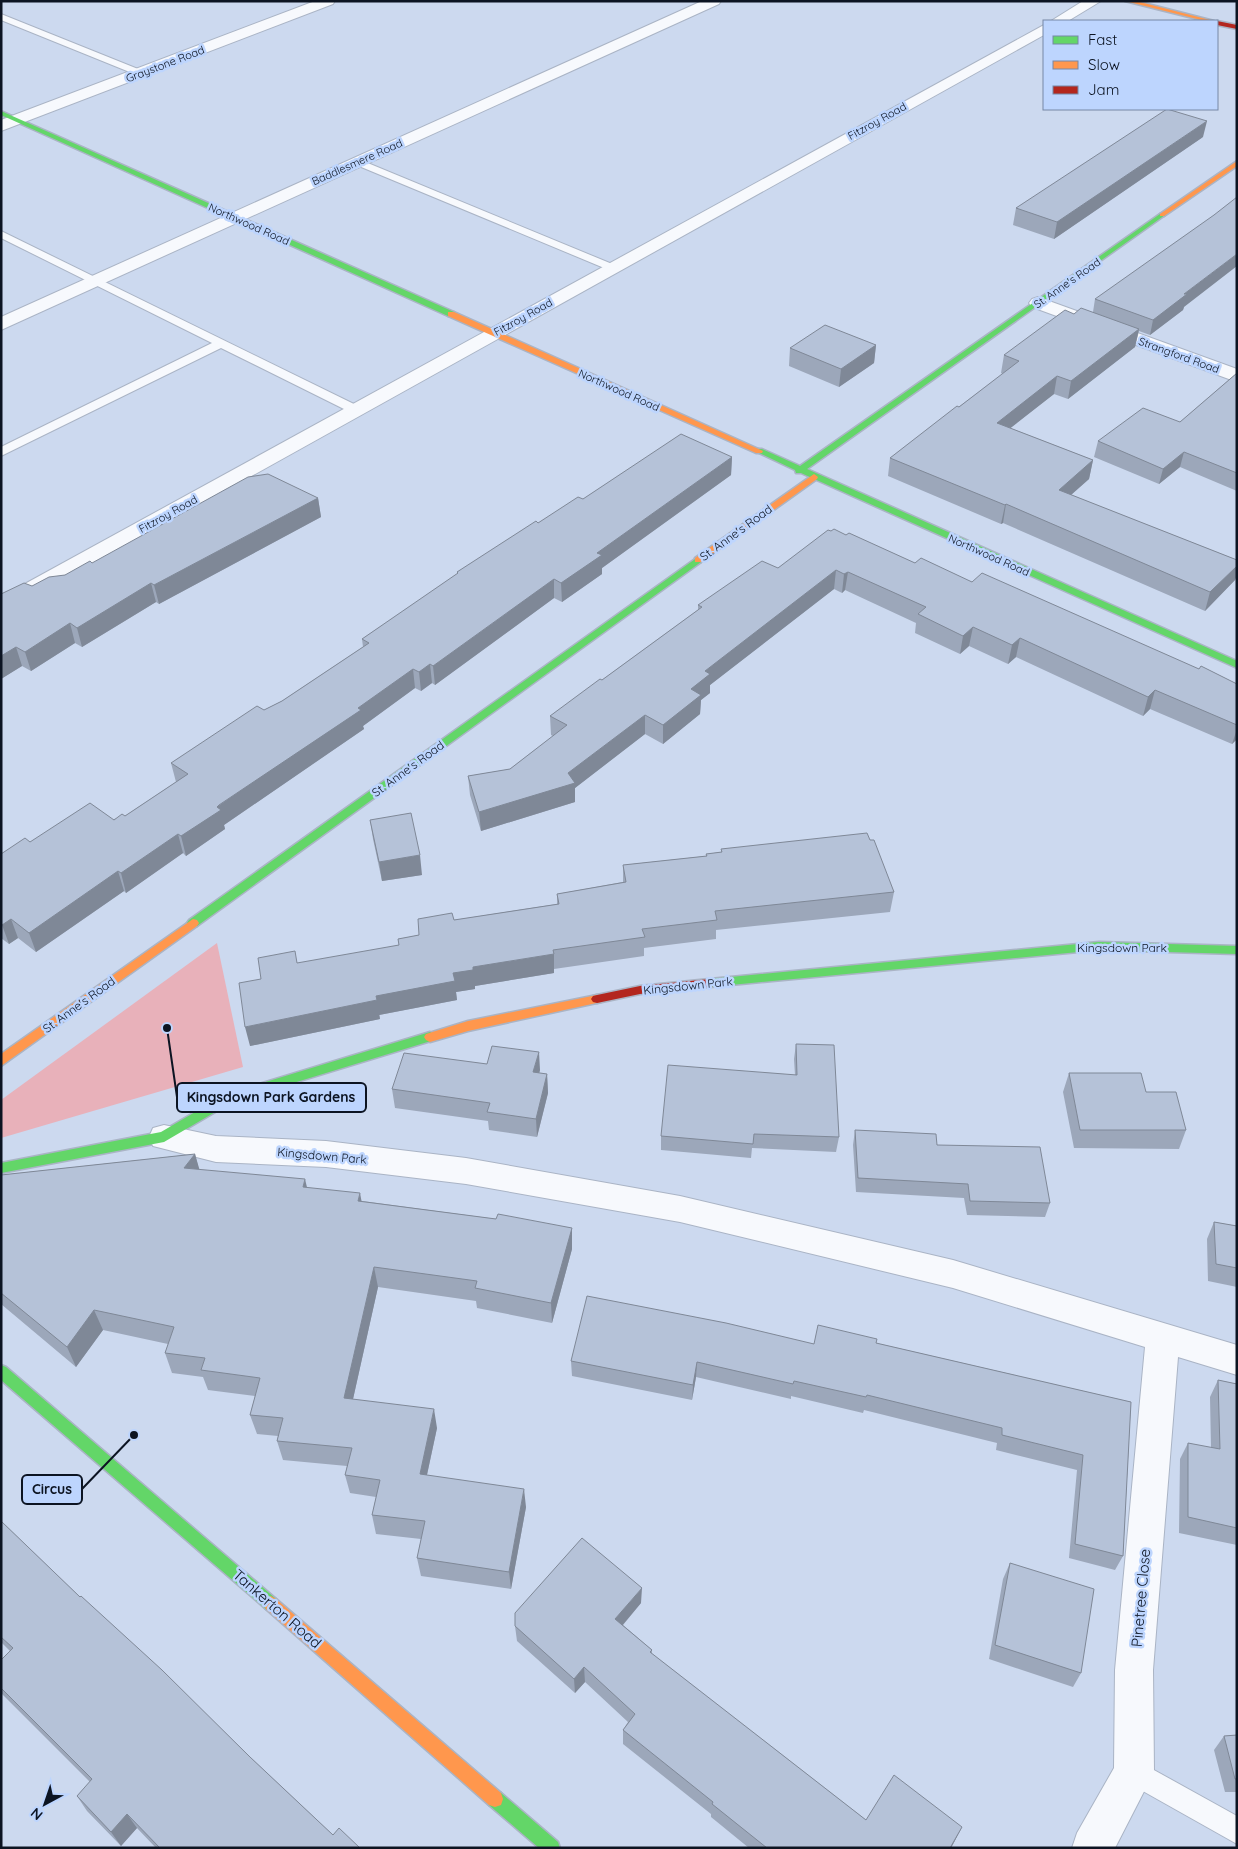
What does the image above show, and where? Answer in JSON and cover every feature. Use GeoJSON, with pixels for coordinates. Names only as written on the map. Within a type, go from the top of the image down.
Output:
{"type":"FeatureCollection","features":[{"type":"Feature","properties":{"kind":"street","name":"Graystone Road"},"geometry":{"type":"LineString","coordinates":[[1,126],[328,1]]}},
{"type":"Feature","properties":{"kind":"street","name":"Baddlesmere Road"},"geometry":{"type":"LineString","coordinates":[[1,324],[714,1]]}},
{"type":"Feature","properties":{"kind":"street"},"geometry":{"type":"LineString","coordinates":[[1060,20],[1094,1]]}},
{"type":"Feature","properties":{"kind":"street"},"geometry":{"type":"LineString","coordinates":[[1128,1],[1207,20]]}},
{"type":"Feature","properties":{"kind":"street"},"geometry":{"type":"LineString","coordinates":[[1218,23],[1237,28]]}},
{"type":"Feature","properties":{"kind":"street","name":"Fitzroy Road"},"geometry":{"type":"LineString","coordinates":[[1,606],[1043,30]]}},
{"type":"Feature","properties":{"kind":"street","name":"Northwood Road"},"geometry":{"type":"LineString","coordinates":[[1,113],[1237,665]]}},
{"type":"Feature","properties":{"kind":"street","name":"St. Anne's Road"},"geometry":{"type":"LineString","coordinates":[[799,471],[1234,168]]}},
{"type":"Feature","properties":{"kind":"street","name":"Strangford Road"},"geometry":{"type":"LineString","coordinates":[[1038,303],[1237,376]]}},
{"type":"Feature","properties":{"kind":"street","name":"St. Anne's Road"},"geometry":{"type":"LineString","coordinates":[[1,1061],[814,477]]}},
{"type":"Feature","properties":{"kind":"street","name":"Kingsdown Park"},"geometry":{"type":"LineString","coordinates":[[1,1168],[164,1137],[230,1097],[468,1026],[640,990],[1100,946],[1237,950]]}},
{"type":"Feature","properties":{"kind":"street","name":"Kingsdown Park"},"geometry":{"type":"LineString","coordinates":[[164,1137],[216,1149],[326,1154],[466,1171],[680,1209],[953,1274],[1237,1360]]}},
{"type":"Feature","properties":{"kind":"street","name":"Pinetree Close"},"geometry":{"type":"LineString","coordinates":[[1092,1848],[1134,1772],[1134,1670],[1163,1338]]}},
{"type":"Feature","properties":{"kind":"street","name":"Tankerton Road"},"geometry":{"type":"LineString","coordinates":[[1,1371],[552,1848]]}},
{"type":"Feature","properties":{"kind":"lane"},"geometry":{"type":"LineString","coordinates":[[1,17],[140,73]]}},
{"type":"Feature","properties":{"kind":"lane"},"geometry":{"type":"LineString","coordinates":[[358,162],[613,268]]}},
{"type":"Feature","properties":{"kind":"lane"},"geometry":{"type":"LineString","coordinates":[[1,234],[356,410]]}},
{"type":"Feature","properties":{"kind":"lane"},"geometry":{"type":"LineString","coordinates":[[1,452],[222,343]]}},
{"type":"Feature","properties":{"kind":"lane"},"geometry":{"type":"LineString","coordinates":[[1134,1772],[1237,1831]]}},
{"type":"Feature","properties":{"kind":"shaded area"},"geometry":{"type":"Polygon","coordinates":[[[217,943],[243,1067],[1,1138],[1,1100],[217,943]]]}},
{"type":"Feature","properties":{"kind":"building"},"geometry":{"type":"Polygon","coordinates":[[[1165,110],[1207,121],[1057,222],[1016,208],[1165,110]]]}},
{"type":"Feature","properties":{"kind":"building"},"geometry":{"type":"Polygon","coordinates":[[[1237,197],[1237,254],[1153,320],[1095,299],[1214,215],[1237,197]]]}},
{"type":"Feature","properties":{"kind":"building"},"geometry":{"type":"Polygon","coordinates":[[[1081,308],[1139,329],[1071,381],[1057,376],[997,423],[1093,460],[1059,490],[1237,560],[1237,566],[1210,592],[1006,504],[890,458],[1019,361],[1004,355],[1065,310],[1074,314],[1081,308]]]}},
{"type":"Feature","properties":{"kind":"building"},"geometry":{"type":"Polygon","coordinates":[[[825,325],[876,345],[841,369],[790,348],[825,325]]]}},
{"type":"Feature","properties":{"kind":"building"},"geometry":{"type":"Polygon","coordinates":[[[1237,373],[1237,473],[1184,452],[1163,469],[1098,441],[1143,408],[1180,422],[1237,373]]]}},
{"type":"Feature","properties":{"kind":"building"},"geometry":{"type":"Polygon","coordinates":[[[681,434],[732,457],[597,553],[602,555],[561,583],[554,579],[433,666],[430,664],[419,672],[413,669],[358,708],[361,710],[219,805],[217,807],[221,810],[181,836],[178,834],[121,873],[118,871],[29,933],[11,919],[1,925],[1,854],[25,838],[30,842],[90,803],[114,820],[122,814],[125,816],[188,774],[171,763],[257,706],[264,710],[282,701],[369,643],[362,639],[457,572],[536,521],[538,523],[578,497],[583,499],[681,434]]]}},
{"type":"Feature","properties":{"kind":"building"},"geometry":{"type":"Polygon","coordinates":[[[268,474],[318,498],[154,585],[151,583],[77,628],[70,623],[25,652],[16,647],[1,656],[1,594],[24,583],[32,586],[49,577],[65,575],[90,561],[92,563],[248,477],[268,474]]]}},
{"type":"Feature","properties":{"kind":"building"},"geometry":{"type":"Polygon","coordinates":[[[834,529],[846,535],[849,533],[915,563],[921,558],[972,582],[982,573],[1199,669],[1201,666],[1237,684],[1237,725],[1155,690],[1148,697],[1020,638],[1012,645],[973,627],[963,636],[918,614],[926,607],[848,572],[844,574],[836,570],[705,671],[710,674],[691,689],[701,695],[663,725],[645,715],[568,773],[575,783],[479,812],[468,776],[510,769],[567,725],[550,716],[702,607],[698,605],[762,561],[778,568],[828,530],[834,529]]]}},
{"type":"Feature","properties":{"kind":"building"},"geometry":{"type":"Polygon","coordinates":[[[411,813],[420,855],[379,862],[370,820],[411,813]]]}},
{"type":"Feature","properties":{"kind":"building"},"geometry":{"type":"Polygon","coordinates":[[[867,833],[870,840],[874,840],[894,892],[715,911],[717,920],[642,929],[645,937],[553,950],[554,954],[473,967],[473,970],[453,973],[455,981],[376,996],[377,1000],[245,1027],[239,983],[261,979],[258,958],[295,951],[297,963],[399,945],[398,939],[419,935],[418,919],[452,913],[454,920],[559,904],[557,894],[626,882],[623,865],[707,856],[706,854],[722,852],[721,849],[867,833]]]}},
{"type":"Feature","properties":{"kind":"building"},"geometry":{"type":"Polygon","coordinates":[[[796,1044],[834,1045],[839,1137],[754,1134],[753,1144],[661,1136],[668,1065],[797,1075],[796,1044]]]}},
{"type":"Feature","properties":{"kind":"building"},"geometry":{"type":"Polygon","coordinates":[[[492,1046],[539,1052],[533,1072],[547,1074],[536,1119],[487,1112],[490,1103],[392,1089],[404,1053],[487,1064],[492,1046]]]}},
{"type":"Feature","properties":{"kind":"building"},"geometry":{"type":"Polygon","coordinates":[[[1069,1073],[1141,1073],[1146,1092],[1176,1092],[1186,1130],[1080,1130],[1069,1073]]]}},
{"type":"Feature","properties":{"kind":"building"},"geometry":{"type":"Polygon","coordinates":[[[855,1130],[936,1134],[937,1145],[1040,1147],[1050,1203],[970,1201],[968,1184],[858,1178],[855,1130]]]}},
{"type":"Feature","properties":{"kind":"building"},"geometry":{"type":"Polygon","coordinates":[[[195,1154],[184,1168],[305,1179],[303,1187],[360,1193],[358,1201],[496,1219],[498,1214],[572,1228],[551,1303],[475,1288],[477,1281],[374,1267],[344,1398],[434,1409],[420,1474],[524,1489],[509,1572],[417,1558],[425,1521],[372,1515],[380,1480],[345,1475],[352,1448],[277,1441],[283,1418],[250,1415],[260,1378],[201,1370],[205,1358],[165,1353],[174,1327],[94,1310],[67,1347],[1,1293],[1,1175],[195,1154]]]}},
{"type":"Feature","properties":{"kind":"building"},"geometry":{"type":"Polygon","coordinates":[[[1214,1222],[1237,1226],[1237,1268],[1216,1264],[1214,1222]]]}},
{"type":"Feature","properties":{"kind":"building"},"geometry":{"type":"Polygon","coordinates":[[[587,1296],[726,1323],[814,1344],[818,1325],[877,1339],[876,1343],[1131,1402],[1123,1556],[1075,1544],[1083,1455],[1002,1435],[1002,1428],[867,1395],[866,1397],[794,1381],[793,1384],[697,1362],[693,1385],[571,1361],[587,1296]]]}},
{"type":"Feature","properties":{"kind":"building"},"geometry":{"type":"Polygon","coordinates":[[[1218,1380],[1237,1384],[1237,1528],[1188,1517],[1188,1443],[1220,1449],[1218,1380]]]}},
{"type":"Feature","properties":{"kind":"building"},"geometry":{"type":"Polygon","coordinates":[[[1,1521],[80,1597],[162,1670],[250,1757],[333,1835],[339,1828],[360,1848],[160,1848],[127,1814],[111,1832],[77,1796],[92,1779],[1,1688],[1,1660],[13,1648],[1,1637],[1,1521]]]}},
{"type":"Feature","properties":{"kind":"building"},"geometry":{"type":"Polygon","coordinates":[[[582,1538],[642,1588],[615,1619],[652,1650],[650,1652],[866,1820],[894,1775],[962,1827],[950,1848],[767,1848],[623,1730],[635,1714],[584,1667],[574,1679],[515,1626],[515,1613],[582,1538]]]}},
{"type":"Feature","properties":{"kind":"building"},"geometry":{"type":"Polygon","coordinates":[[[1010,1563],[1094,1589],[1081,1673],[995,1645],[1010,1563]]]}},
{"type":"Feature","properties":{"kind":"building"},"geometry":{"type":"Polygon","coordinates":[[[1237,1735],[1237,1779],[1235,1779],[1224,1736],[1237,1735]]]}},
{"type":"Feature","properties":{"kind":"traffic: fast"},"geometry":{"type":"LineString","coordinates":[[1,113],[451,314]]}},
{"type":"Feature","properties":{"kind":"traffic: fast"},"geometry":{"type":"LineString","coordinates":[[799,471],[1162,215]]}},
{"type":"Feature","properties":{"kind":"traffic: fast"},"geometry":{"type":"LineString","coordinates":[[759,451],[1237,665]]}},
{"type":"Feature","properties":{"kind":"traffic: fast"},"geometry":{"type":"LineString","coordinates":[[193,923],[698,560]]}},
{"type":"Feature","properties":{"kind":"traffic: fast"},"geometry":{"type":"LineString","coordinates":[[710,983],[1099,946],[1237,950]]}},
{"type":"Feature","properties":{"kind":"traffic: fast"},"geometry":{"type":"LineString","coordinates":[[1,1168],[164,1137],[230,1097],[430,1037]]}},
{"type":"Feature","properties":{"kind":"traffic: fast"},"geometry":{"type":"LineString","coordinates":[[1,1371],[271,1604]]}},
{"type":"Feature","properties":{"kind":"traffic: fast"},"geometry":{"type":"LineString","coordinates":[[495,1799],[552,1848]]}},
{"type":"Feature","properties":{"kind":"traffic: slow"},"geometry":{"type":"LineString","coordinates":[[1128,1],[1207,20]]}},
{"type":"Feature","properties":{"kind":"traffic: slow"},"geometry":{"type":"LineString","coordinates":[[1162,215],[1237,163]]}},
{"type":"Feature","properties":{"kind":"traffic: slow"},"geometry":{"type":"LineString","coordinates":[[451,314],[759,451]]}},
{"type":"Feature","properties":{"kind":"traffic: slow"},"geometry":{"type":"LineString","coordinates":[[698,560],[814,477]]}},
{"type":"Feature","properties":{"kind":"traffic: slow"},"geometry":{"type":"LineString","coordinates":[[1,1061],[193,923]]}},
{"type":"Feature","properties":{"kind":"traffic: slow"},"geometry":{"type":"LineString","coordinates":[[430,1037],[468,1026],[597,999]]}},
{"type":"Feature","properties":{"kind":"traffic: slow"},"geometry":{"type":"LineString","coordinates":[[271,1604],[495,1799]]}},
{"type":"Feature","properties":{"kind":"traffic: jam"},"geometry":{"type":"LineString","coordinates":[[1218,23],[1237,27]]}},
{"type":"Feature","properties":{"kind":"traffic: jam"},"geometry":{"type":"LineString","coordinates":[[597,999],[640,990],[710,983]]}},
{"type":"Feature","properties":{"kind":"place","name":"Kingsdown Park Gardens"},"geometry":{"type":"Point","coordinates":[167,1028]}},
{"type":"Feature","properties":{"kind":"place","name":"Circus"},"geometry":{"type":"Point","coordinates":[134,1435]}}]}
